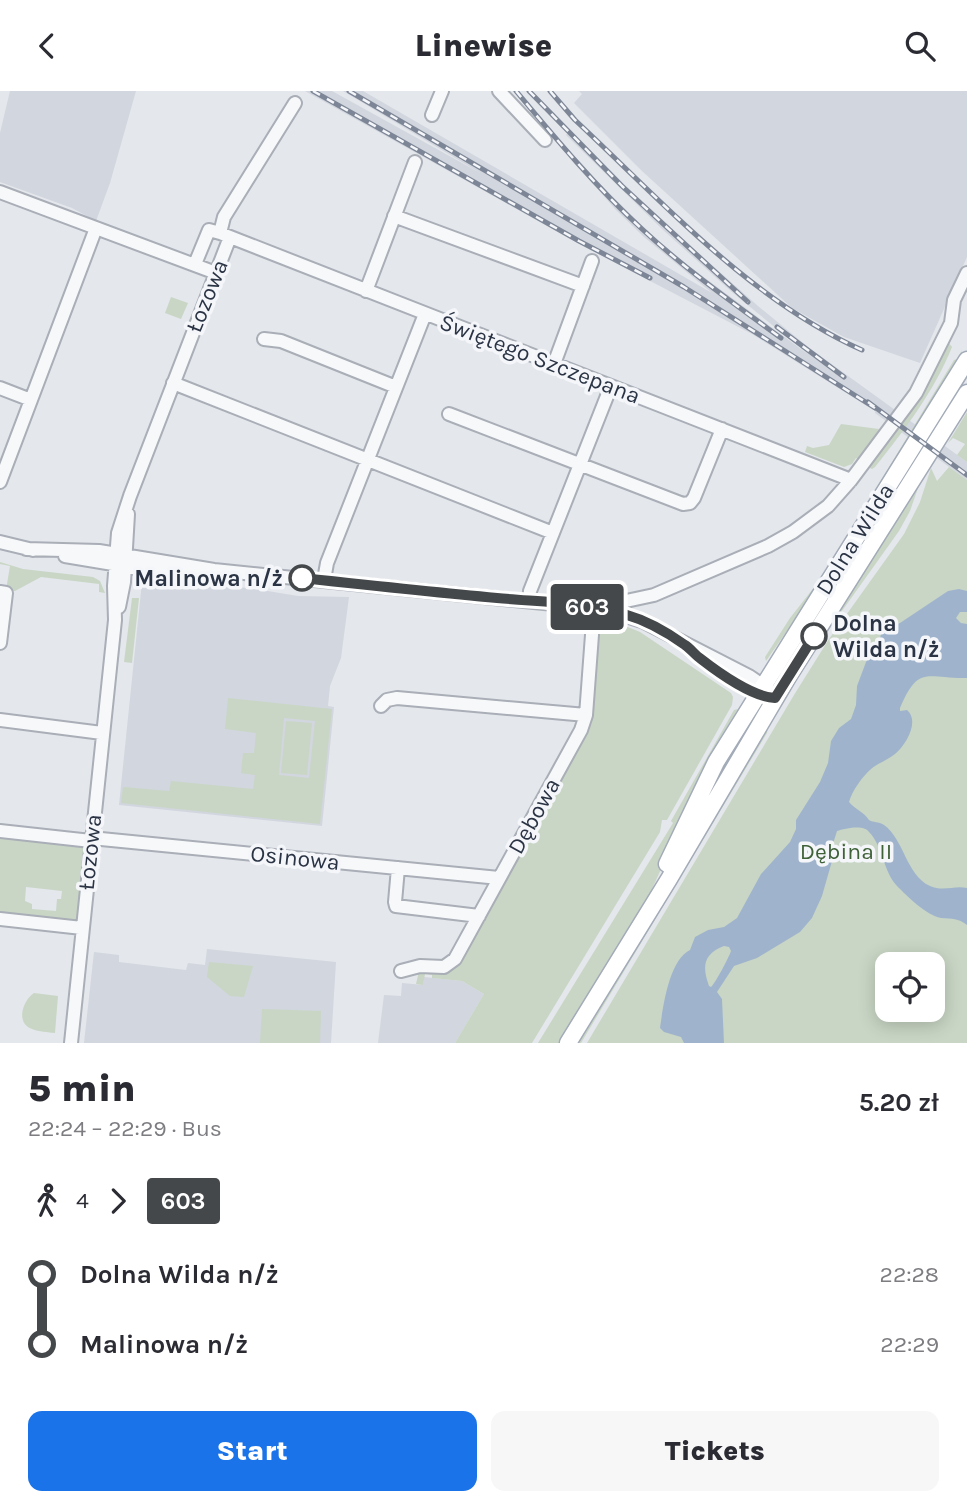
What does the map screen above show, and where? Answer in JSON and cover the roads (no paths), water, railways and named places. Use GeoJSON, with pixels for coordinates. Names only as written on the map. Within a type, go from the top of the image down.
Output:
{"type":"FeatureCollection","features":[{"type":"Feature","properties":{"kind":"main road","name":"Dolna Wilda"},"geometry":{"type":"LineString","coordinates":[[629,941],[706,778],[967,360]]}},
{"type":"Feature","properties":{"kind":"main road","name":"Dolna Wilda"},"geometry":{"type":"LineString","coordinates":[[568,1043],[669,879],[775,698],[967,393]]}},
{"type":"Feature","properties":{"kind":"street"},"geometry":{"type":"LineString","coordinates":[[432,115],[442,91]]}},
{"type":"Feature","properties":{"kind":"street"},"geometry":{"type":"LineString","coordinates":[[499,91],[545,140]]}},
{"type":"Feature","properties":{"kind":"street","name":"Łozowa"},"geometry":{"type":"LineString","coordinates":[[71,1043],[121,560],[118,533],[216,273],[225,235],[224,217],[295,103]]}},
{"type":"Feature","properties":{"kind":"street"},"geometry":{"type":"LineString","coordinates":[[366,291],[415,162]]}},
{"type":"Feature","properties":{"kind":"street"},"geometry":{"type":"LineString","coordinates":[[0,192],[216,273]]}},
{"type":"Feature","properties":{"kind":"street"},"geometry":{"type":"LineString","coordinates":[[394,216],[583,286]]}},
{"type":"Feature","properties":{"kind":"street"},"geometry":{"type":"LineString","coordinates":[[0,482],[96,228]]}},
{"type":"Feature","properties":{"kind":"street"},"geometry":{"type":"LineString","coordinates":[[195,264],[209,230],[225,235]]}},
{"type":"Feature","properties":{"kind":"street","name":"Świętego Szczepana"},"geometry":{"type":"LineString","coordinates":[[225,235],[851,481]]}},
{"type":"Feature","properties":{"kind":"street"},"geometry":{"type":"LineString","coordinates":[[554,364],[592,261]]}},
{"type":"Feature","properties":{"kind":"street"},"geometry":{"type":"LineString","coordinates":[[626,601],[654,595],[775,543],[816,515],[851,481],[922,382],[951,323],[954,300],[967,273]]}},
{"type":"Feature","properties":{"kind":"street"},"geometry":{"type":"LineString","coordinates":[[324,580],[327,563],[425,314]]}},
{"type":"Feature","properties":{"kind":"street"},"geometry":{"type":"LineString","coordinates":[[264,339],[281,341],[396,387]]}},
{"type":"Feature","properties":{"kind":"street"},"geometry":{"type":"LineString","coordinates":[[173,383],[554,533]]}},
{"type":"Feature","properties":{"kind":"street"},"geometry":{"type":"LineString","coordinates":[[528,601],[611,386]]}},
{"type":"Feature","properties":{"kind":"street"},"geometry":{"type":"LineString","coordinates":[[0,388],[30,400]]}},
{"type":"Feature","properties":{"kind":"street"},"geometry":{"type":"LineString","coordinates":[[449,414],[687,504],[694,498],[722,429]]}},
{"type":"Feature","properties":{"kind":"street"},"geometry":{"type":"LineString","coordinates":[[0,542],[26,549],[121,560],[148,569],[214,570],[594,608],[636,618],[687,645],[702,660],[775,698]]}},
{"type":"Feature","properties":{"kind":"street"},"geometry":{"type":"LineString","coordinates":[[0,592],[6,593],[0,643]]}},
{"type":"Feature","properties":{"kind":"street","name":"Dębowa"},"geometry":{"type":"LineString","coordinates":[[401,971],[452,963],[581,730],[586,715],[594,608]]}},
{"type":"Feature","properties":{"kind":"street"},"geometry":{"type":"LineString","coordinates":[[381,706],[387,700],[397,698],[586,715]]}},
{"type":"Feature","properties":{"kind":"street"},"geometry":{"type":"LineString","coordinates":[[0,720],[102,733]]}},
{"type":"Feature","properties":{"kind":"street","name":"Osinowa"},"geometry":{"type":"LineString","coordinates":[[0,831],[499,878]]}},
{"type":"Feature","properties":{"kind":"street"},"geometry":{"type":"LineString","coordinates":[[398,868],[395,902],[397,906],[479,916]]}},
{"type":"Feature","properties":{"kind":"street"},"geometry":{"type":"LineString","coordinates":[[0,919],[82,928]]}},
{"type":"Feature","properties":{"kind":"water"},"geometry":{"type":"Polygon","coordinates":[[[948,591],[967,591],[967,612],[960,612],[956,618],[967,624],[967,678],[925,677],[913,685],[900,708],[900,711],[907,710],[911,715],[912,726],[907,739],[895,754],[868,772],[849,802],[869,820],[882,824],[891,831],[910,866],[922,881],[935,888],[967,888],[967,925],[958,920],[935,916],[906,895],[892,880],[874,838],[866,830],[854,828],[837,831],[832,847],[834,854],[822,896],[812,918],[800,932],[757,958],[734,966],[717,992],[722,999],[724,1043],[684,1043],[681,1037],[664,1032],[660,1028],[663,1008],[677,963],[690,950],[695,937],[708,930],[724,927],[737,918],[761,874],[790,842],[796,829],[796,820],[820,782],[828,763],[831,741],[839,728],[851,719],[856,705],[857,686],[866,662],[880,639],[882,629],[900,623],[948,591]],[[729,947],[717,949],[708,957],[705,973],[711,987],[730,954],[729,947]]]}},
{"type":"Feature","properties":{"kind":"railway"},"geometry":{"type":"LineString","coordinates":[[313,91],[650,278]]}},
{"type":"Feature","properties":{"kind":"railway"},"geometry":{"type":"LineString","coordinates":[[349,91],[684,287],[875,408]]}},
{"type":"Feature","properties":{"kind":"railway"},"geometry":{"type":"LineString","coordinates":[[516,91],[592,180],[658,244],[781,338]]}},
{"type":"Feature","properties":{"kind":"railway"},"geometry":{"type":"LineString","coordinates":[[529,91],[622,186],[748,302]]}},
{"type":"Feature","properties":{"kind":"railway"},"geometry":{"type":"LineString","coordinates":[[550,91],[575,120],[675,216],[745,277],[821,329],[862,350]]}},
{"type":"Feature","properties":{"kind":"railway"},"geometry":{"type":"LineString","coordinates":[[777,327],[844,377]]}},
{"type":"Feature","properties":{"kind":"railway"},"geometry":{"type":"LineString","coordinates":[[868,402],[967,475]]}},
{"type":"Feature","properties":{"kind":"place","name":"Malinowa n/ż"},"geometry":{"type":"Point","coordinates":[302,578]}},
{"type":"Feature","properties":{"kind":"place","name":"Dolna Wilda n/ż"},"geometry":{"type":"Point","coordinates":[814,636]}},
{"type":"Feature","properties":{"kind":"park label","name":"Dębina II"},"geometry":{"type":"Point","coordinates":[846,851]}}]}
